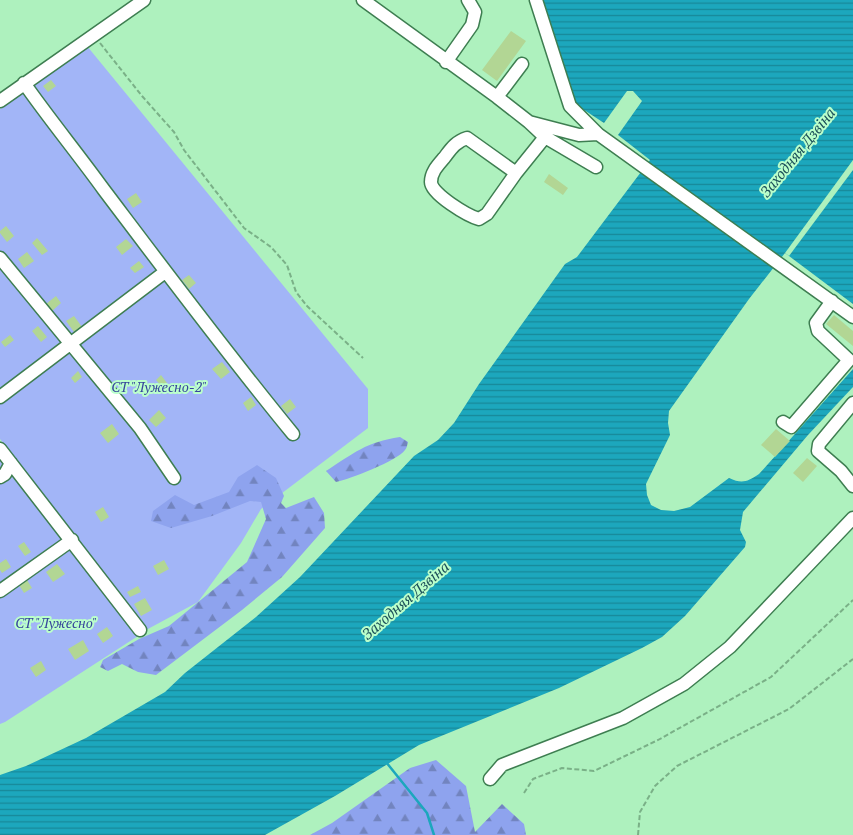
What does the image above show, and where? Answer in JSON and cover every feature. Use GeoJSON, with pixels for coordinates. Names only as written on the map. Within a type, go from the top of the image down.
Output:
{"type":"FeatureCollection","features":[{"type":"Feature","properties":{"kind":"street"},"geometry":{"type":"LineString","coordinates":[[0,101],[144,0]]}},
{"type":"Feature","properties":{"kind":"street"},"geometry":{"type":"LineString","coordinates":[[363,0],[529,122],[544,136],[596,167]]}},
{"type":"Feature","properties":{"kind":"street"},"geometry":{"type":"LineString","coordinates":[[446,62],[472,24],[474,12],[468,0]]}},
{"type":"Feature","properties":{"kind":"street"},"geometry":{"type":"LineString","coordinates":[[536,0],[570,106],[598,134],[853,317]]}},
{"type":"Feature","properties":{"kind":"street"},"geometry":{"type":"LineString","coordinates":[[497,98],[522,64]]}},
{"type":"Feature","properties":{"kind":"street"},"geometry":{"type":"LineString","coordinates":[[24,83],[165,272],[194,307],[231,359],[293,434]]}},
{"type":"Feature","properties":{"kind":"street"},"geometry":{"type":"LineString","coordinates":[[529,122],[579,135],[598,134]]}},
{"type":"Feature","properties":{"kind":"street"},"geometry":{"type":"LineString","coordinates":[[516,173],[467,138],[457,141],[434,171],[431,183],[434,190],[469,216],[479,219],[487,214],[544,136]]}},
{"type":"Feature","properties":{"kind":"street"},"geometry":{"type":"LineString","coordinates":[[0,258],[140,428],[174,478]]}},
{"type":"Feature","properties":{"kind":"street"},"geometry":{"type":"LineString","coordinates":[[0,397],[165,272]]}},
{"type":"Feature","properties":{"kind":"street"},"geometry":{"type":"LineString","coordinates":[[783,422],[791,427],[849,360],[818,331],[816,322],[832,301]]}},
{"type":"Feature","properties":{"kind":"street"},"geometry":{"type":"LineString","coordinates":[[853,403],[819,444],[818,452],[841,471],[853,486]]}},
{"type":"Feature","properties":{"kind":"street"},"geometry":{"type":"LineString","coordinates":[[0,449],[140,630]]}},
{"type":"Feature","properties":{"kind":"street"},"geometry":{"type":"LineString","coordinates":[[0,477],[5,474],[12,463]]}},
{"type":"Feature","properties":{"kind":"street"},"geometry":{"type":"LineString","coordinates":[[490,779],[502,765],[622,718],[684,684],[730,647],[853,518]]}},
{"type":"Feature","properties":{"kind":"street"},"geometry":{"type":"LineString","coordinates":[[0,591],[72,540]]}},
{"type":"Feature","properties":{"kind":"path"},"geometry":{"type":"LineString","coordinates":[[94,34],[142,96],[174,132],[184,150],[244,228],[271,247],[287,265],[296,292],[307,306],[363,358]]}},
{"type":"Feature","properties":{"kind":"path"},"geometry":{"type":"LineString","coordinates":[[524,793],[533,779],[562,768],[594,771],[658,740],[771,677],[853,600]]}},
{"type":"Feature","properties":{"kind":"path"},"geometry":{"type":"LineString","coordinates":[[638,835],[640,812],[655,786],[677,766],[789,709],[853,659]]}},
{"type":"Feature","properties":{"kind":"green space","name":"СТ \"Лужесно-2\""},"geometry":{"type":"Polygon","coordinates":[[[87,46],[368,389],[368,428],[261,509],[241,543],[198,602],[146,630],[0,439],[0,109],[87,46]]]}},
{"type":"Feature","properties":{"kind":"green space"},"geometry":{"type":"Polygon","coordinates":[[[400,437],[408,442],[406,449],[383,464],[336,482],[326,471],[369,445],[400,437]]]}},
{"type":"Feature","properties":{"kind":"green space","name":"СТ \"Лужесно\""},"geometry":{"type":"Polygon","coordinates":[[[0,459],[138,636],[0,724],[0,459]]]}},
{"type":"Feature","properties":{"kind":"green space"},"geometry":{"type":"Polygon","coordinates":[[[257,465],[276,478],[284,496],[281,503],[286,508],[314,497],[324,513],[325,528],[282,577],[156,675],[138,672],[122,664],[108,671],[100,667],[103,660],[139,639],[169,626],[247,562],[266,519],[261,502],[250,501],[212,516],[171,528],[151,521],[153,511],[175,495],[194,505],[229,492],[238,477],[257,465]]]}},
{"type":"Feature","properties":{"kind":"green space"},"geometry":{"type":"Polygon","coordinates":[[[436,760],[466,786],[475,832],[502,804],[524,824],[526,835],[310,835],[332,823],[410,768],[436,760]]]}},
{"type":"Feature","properties":{"kind":"water","name":"Заходняя Дзвіна"},"geometry":{"type":"Polygon","coordinates":[[[539,0],[853,0],[853,304],[785,253],[749,299],[669,411],[670,435],[646,484],[647,495],[651,505],[661,510],[674,511],[690,507],[729,478],[741,481],[755,477],[853,369],[853,387],[808,435],[743,512],[740,530],[746,542],[745,547],[685,616],[662,637],[642,648],[559,688],[419,745],[335,796],[265,835],[0,835],[0,775],[26,766],[86,738],[165,692],[185,673],[256,617],[300,577],[414,456],[438,440],[454,423],[479,384],[565,264],[577,257],[650,160],[618,135],[642,101],[633,91],[627,91],[604,123],[572,102],[539,0]]]}},
{"type":"Feature","properties":{"kind":"pier"},"geometry":{"type":"Polygon","coordinates":[[[853,160],[853,170],[789,256],[785,253],[853,160]]]}},
{"type":"Feature","properties":{"kind":"building"},"geometry":{"type":"Polygon","coordinates":[[[511,31],[526,41],[497,81],[482,70],[511,31]]]}},
{"type":"Feature","properties":{"kind":"building"},"geometry":{"type":"Polygon","coordinates":[[[51,80],[56,86],[48,92],[43,86],[51,80]]]}},
{"type":"Feature","properties":{"kind":"building"},"geometry":{"type":"Polygon","coordinates":[[[549,174],[568,188],[563,195],[544,182],[549,174]]]}},
{"type":"Feature","properties":{"kind":"building"},"geometry":{"type":"Polygon","coordinates":[[[136,193],[142,202],[133,208],[127,199],[136,193]]]}},
{"type":"Feature","properties":{"kind":"building"},"geometry":{"type":"Polygon","coordinates":[[[6,226],[14,236],[7,242],[0,233],[6,226]]]}},
{"type":"Feature","properties":{"kind":"building"},"geometry":{"type":"Polygon","coordinates":[[[37,238],[48,251],[42,255],[32,243],[37,238]]]}},
{"type":"Feature","properties":{"kind":"building"},"geometry":{"type":"Polygon","coordinates":[[[126,239],[133,246],[122,255],[116,247],[126,239]]]}},
{"type":"Feature","properties":{"kind":"building"},"geometry":{"type":"Polygon","coordinates":[[[27,252],[34,261],[24,268],[18,259],[27,252]]]}},
{"type":"Feature","properties":{"kind":"building"},"geometry":{"type":"Polygon","coordinates":[[[139,261],[144,267],[135,273],[130,268],[139,261]]]}},
{"type":"Feature","properties":{"kind":"building"},"geometry":{"type":"Polygon","coordinates":[[[189,275],[196,283],[189,289],[182,280],[189,275]]]}},
{"type":"Feature","properties":{"kind":"building"},"geometry":{"type":"Polygon","coordinates":[[[56,296],[61,303],[52,311],[46,304],[56,296]]]}},
{"type":"Feature","properties":{"kind":"building"},"geometry":{"type":"Polygon","coordinates":[[[834,315],[853,331],[853,346],[826,324],[834,315]]]}},
{"type":"Feature","properties":{"kind":"building"},"geometry":{"type":"Polygon","coordinates":[[[74,316],[82,327],[74,332],[66,321],[74,316]]]}},
{"type":"Feature","properties":{"kind":"building"},"geometry":{"type":"Polygon","coordinates":[[[38,326],[47,337],[41,342],[32,331],[38,326]]]}},
{"type":"Feature","properties":{"kind":"building"},"geometry":{"type":"Polygon","coordinates":[[[10,335],[14,340],[5,347],[1,342],[10,335]]]}},
{"type":"Feature","properties":{"kind":"building"},"geometry":{"type":"Polygon","coordinates":[[[222,362],[230,372],[221,379],[212,369],[222,362]]]}},
{"type":"Feature","properties":{"kind":"building"},"geometry":{"type":"Polygon","coordinates":[[[78,371],[82,377],[75,383],[71,378],[78,371]]]}},
{"type":"Feature","properties":{"kind":"building"},"geometry":{"type":"Polygon","coordinates":[[[161,375],[167,383],[162,387],[156,380],[161,375]]]}},
{"type":"Feature","properties":{"kind":"building"},"geometry":{"type":"Polygon","coordinates":[[[251,397],[256,405],[248,411],[243,403],[251,397]]]}},
{"type":"Feature","properties":{"kind":"building"},"geometry":{"type":"Polygon","coordinates":[[[290,399],[296,407],[287,414],[281,406],[290,399]]]}},
{"type":"Feature","properties":{"kind":"building"},"geometry":{"type":"Polygon","coordinates":[[[159,410],[166,418],[156,427],[149,420],[159,410]]]}},
{"type":"Feature","properties":{"kind":"building"},"geometry":{"type":"Polygon","coordinates":[[[112,424],[119,434],[108,443],[100,433],[112,424]]]}},
{"type":"Feature","properties":{"kind":"building"},"geometry":{"type":"Polygon","coordinates":[[[776,429],[790,441],[775,457],[761,445],[776,429]]]}},
{"type":"Feature","properties":{"kind":"building"},"geometry":{"type":"Polygon","coordinates":[[[807,458],[817,466],[803,482],[793,473],[807,458]]]}},
{"type":"Feature","properties":{"kind":"building"},"geometry":{"type":"Polygon","coordinates":[[[103,507],[109,517],[101,522],[95,512],[103,507]]]}},
{"type":"Feature","properties":{"kind":"building"},"geometry":{"type":"Polygon","coordinates":[[[24,542],[31,552],[25,556],[18,546],[24,542]]]}},
{"type":"Feature","properties":{"kind":"building"},"geometry":{"type":"Polygon","coordinates":[[[6,559],[11,567],[2,573],[0,563],[6,559]]]}},
{"type":"Feature","properties":{"kind":"building"},"geometry":{"type":"Polygon","coordinates":[[[164,560],[169,569],[158,575],[153,566],[164,560]]]}},
{"type":"Feature","properties":{"kind":"building"},"geometry":{"type":"Polygon","coordinates":[[[57,564],[65,574],[53,582],[46,572],[57,564]]]}},
{"type":"Feature","properties":{"kind":"building"},"geometry":{"type":"Polygon","coordinates":[[[27,580],[32,588],[24,593],[19,585],[27,580]]]}},
{"type":"Feature","properties":{"kind":"building"},"geometry":{"type":"Polygon","coordinates":[[[138,586],[141,592],[130,597],[127,592],[138,586]]]}},
{"type":"Feature","properties":{"kind":"building"},"geometry":{"type":"Polygon","coordinates":[[[145,598],[152,610],[141,616],[134,604],[145,598]]]}},
{"type":"Feature","properties":{"kind":"building"},"geometry":{"type":"Polygon","coordinates":[[[107,627],[113,636],[103,643],[97,634],[107,627]]]}},
{"type":"Feature","properties":{"kind":"building"},"geometry":{"type":"Polygon","coordinates":[[[83,640],[89,651],[75,660],[68,649],[83,640]]]}},
{"type":"Feature","properties":{"kind":"building"},"geometry":{"type":"Polygon","coordinates":[[[41,661],[46,670],[36,677],[30,668],[41,661]]]}},
{"type":"Feature","properties":{"kind":"waterway"},"geometry":{"type":"LineString","coordinates":[[386,762],[427,813],[434,835]]}}]}
